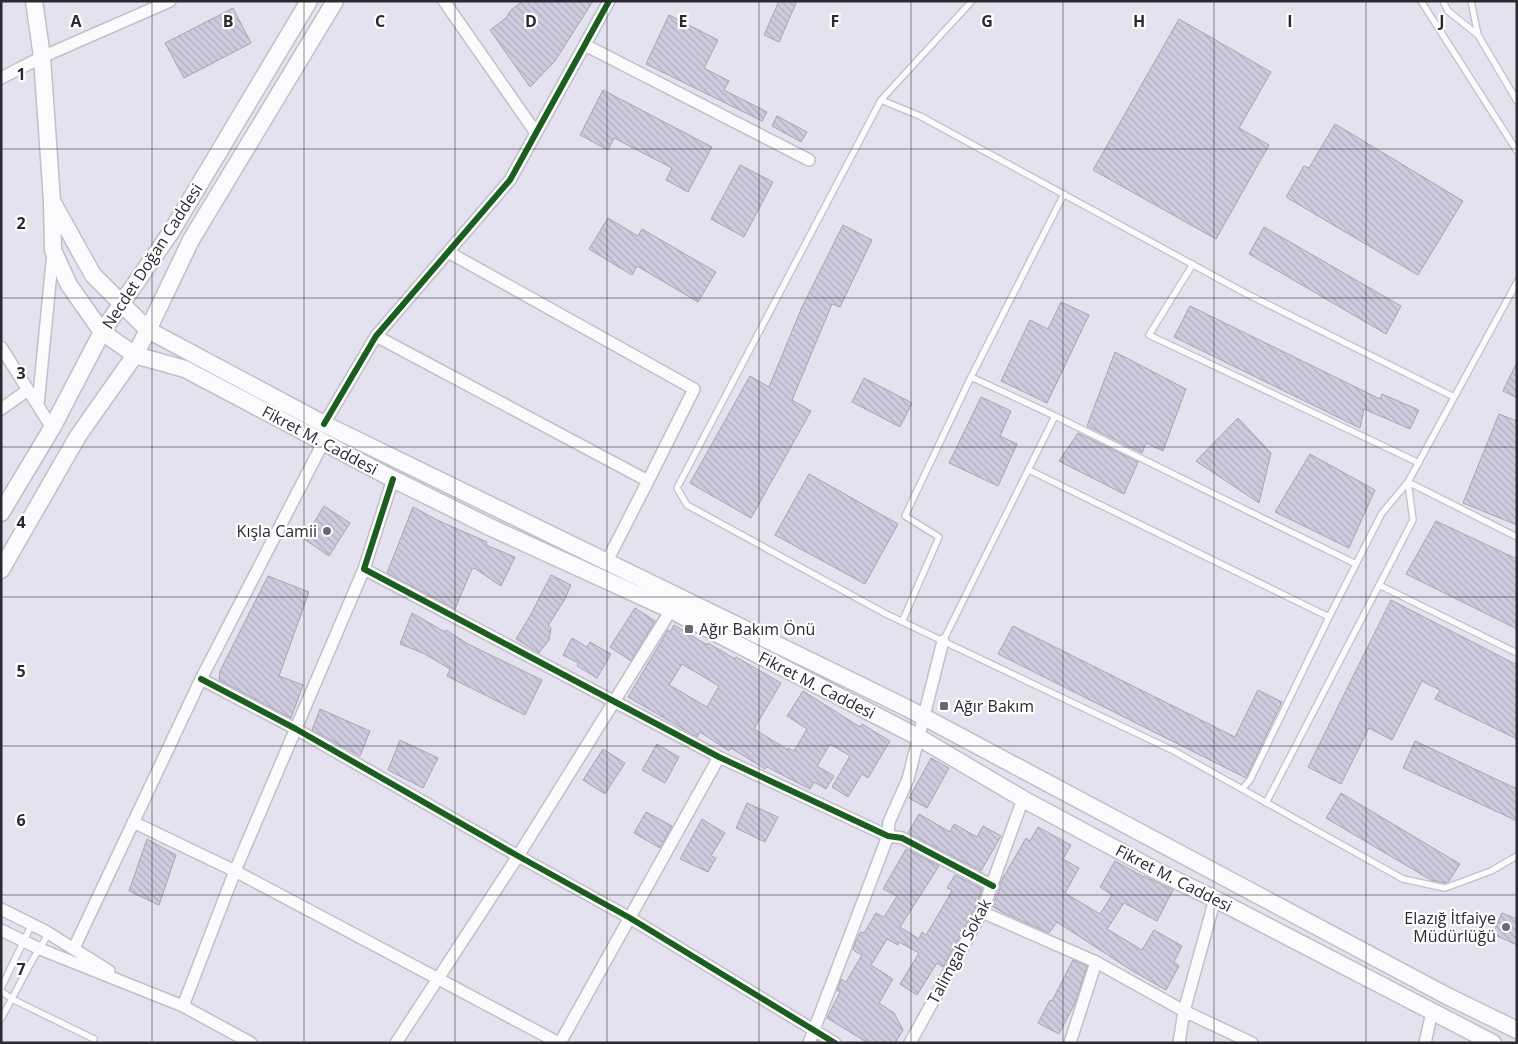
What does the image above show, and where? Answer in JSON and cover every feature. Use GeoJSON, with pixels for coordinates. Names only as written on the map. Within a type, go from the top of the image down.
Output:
{"type":"FeatureCollection","features":[{"type":"Feature","properties":{"kind":"main road","name":"Fikret M. Caddesi"},"geometry":{"type":"LineString","coordinates":[[34,1],[42,57],[52,201],[53,250],[69,285],[102,332],[135,355],[184,368],[393,479],[494,529],[672,610],[918,737],[1023,800],[1493,1043]]}},
{"type":"Feature","properties":{"kind":"main road","name":"Necdet Doğan Caddesi"},"geometry":{"type":"LineString","coordinates":[[1,513],[52,428],[102,332],[171,232],[309,1]]}},
{"type":"Feature","properties":{"kind":"main road"},"geometry":{"type":"LineString","coordinates":[[1,570],[78,436],[135,355],[191,240],[335,1]]}},
{"type":"Feature","properties":{"kind":"main road"},"geometry":{"type":"LineString","coordinates":[[52,201],[93,275],[148,330],[324,424],[923,717],[1447,996],[1517,1030]]}},
{"type":"Feature","properties":{"kind":"street"},"geometry":{"type":"LineString","coordinates":[[1,78],[42,57],[170,1]]}},
{"type":"Feature","properties":{"kind":"street"},"geometry":{"type":"LineString","coordinates":[[444,1],[536,133]]}},
{"type":"Feature","properties":{"kind":"street"},"geometry":{"type":"LineString","coordinates":[[324,424],[376,336],[510,180],[609,1]]}},
{"type":"Feature","properties":{"kind":"street"},"geometry":{"type":"LineString","coordinates":[[585,45],[809,160]]}},
{"type":"Feature","properties":{"kind":"street"},"geometry":{"type":"LineString","coordinates":[[38,406],[53,250]]}},
{"type":"Feature","properties":{"kind":"street"},"geometry":{"type":"LineString","coordinates":[[448,252],[694,389],[607,562]]}},
{"type":"Feature","properties":{"kind":"street"},"geometry":{"type":"LineString","coordinates":[[376,336],[648,481]]}},
{"type":"Feature","properties":{"kind":"street"},"geometry":{"type":"LineString","coordinates":[[1,347],[52,428]]}},
{"type":"Feature","properties":{"kind":"street"},"geometry":{"type":"LineString","coordinates":[[1,409],[28,390]]}},
{"type":"Feature","properties":{"kind":"street"},"geometry":{"type":"LineString","coordinates":[[74,948],[201,679],[323,443]]}},
{"type":"Feature","properties":{"kind":"street"},"geometry":{"type":"LineString","coordinates":[[183,1006],[236,871],[364,569],[393,479]]}},
{"type":"Feature","properties":{"kind":"street"},"geometry":{"type":"LineString","coordinates":[[364,569],[719,757],[888,836],[902,838],[993,886]]}},
{"type":"Feature","properties":{"kind":"street"},"geometry":{"type":"LineString","coordinates":[[396,1043],[518,856],[672,610]]}},
{"type":"Feature","properties":{"kind":"street"},"geometry":{"type":"LineString","coordinates":[[809,1043],[888,836],[889,822],[908,779],[943,641]]}},
{"type":"Feature","properties":{"kind":"street"},"geometry":{"type":"LineString","coordinates":[[201,679],[296,729],[630,918],[835,1043]]}},
{"type":"Feature","properties":{"kind":"street"},"geometry":{"type":"LineString","coordinates":[[133,822],[236,871],[559,1043],[719,757]]}},
{"type":"Feature","properties":{"kind":"street","name":"Talimgah Sokak"},"geometry":{"type":"LineString","coordinates":[[910,1043],[982,912],[1023,800]]}},
{"type":"Feature","properties":{"kind":"street"},"geometry":{"type":"LineString","coordinates":[[1179,1043],[1184,1011],[1215,899]]}},
{"type":"Feature","properties":{"kind":"street"},"geometry":{"type":"LineString","coordinates":[[1,909],[49,933],[131,986]]}},
{"type":"Feature","properties":{"kind":"street"},"geometry":{"type":"LineString","coordinates":[[982,912],[1096,962],[1184,1011],[1252,1043]]}},
{"type":"Feature","properties":{"kind":"street"},"geometry":{"type":"LineString","coordinates":[[1,930],[40,949],[183,1006],[252,1043]]}},
{"type":"Feature","properties":{"kind":"street"},"geometry":{"type":"LineString","coordinates":[[1070,1043],[1096,962]]}},
{"type":"Feature","properties":{"kind":"street"},"geometry":{"type":"LineString","coordinates":[[1425,1043],[1432,1012]]}},
{"type":"Feature","properties":{"kind":"lane"},"geometry":{"type":"LineString","coordinates":[[972,1],[881,100],[677,488],[687,505],[902,622],[1174,751],[1403,879],[1445,888],[1491,871],[1517,856]]}},
{"type":"Feature","properties":{"kind":"lane"},"geometry":{"type":"LineString","coordinates":[[1421,1],[1517,151]]}},
{"type":"Feature","properties":{"kind":"lane"},"geometry":{"type":"LineString","coordinates":[[1443,1],[1448,11],[1478,35]]}},
{"type":"Feature","properties":{"kind":"lane"},"geometry":{"type":"LineString","coordinates":[[1471,1],[1478,35],[1517,101]]}},
{"type":"Feature","properties":{"kind":"lane"},"geometry":{"type":"LineString","coordinates":[[881,100],[920,116],[1244,292],[1454,397]]}},
{"type":"Feature","properties":{"kind":"lane"},"geometry":{"type":"LineString","coordinates":[[902,622],[939,537],[905,516],[971,377],[1064,194]]}},
{"type":"Feature","properties":{"kind":"lane"},"geometry":{"type":"LineString","coordinates":[[1193,264],[1149,335],[1419,463]]}},
{"type":"Feature","properties":{"kind":"lane"},"geometry":{"type":"LineString","coordinates":[[1242,789],[1250,780],[1382,513],[1408,482],[1517,282]]}},
{"type":"Feature","properties":{"kind":"lane"},"geometry":{"type":"LineString","coordinates":[[971,377],[1055,416],[1356,564]]}},
{"type":"Feature","properties":{"kind":"lane"},"geometry":{"type":"LineString","coordinates":[[943,641],[1055,416]]}},
{"type":"Feature","properties":{"kind":"lane"},"geometry":{"type":"LineString","coordinates":[[1029,470],[1329,617]]}},
{"type":"Feature","properties":{"kind":"lane"},"geometry":{"type":"LineString","coordinates":[[1408,482],[1517,537]]}},
{"type":"Feature","properties":{"kind":"lane"},"geometry":{"type":"LineString","coordinates":[[1266,803],[1413,520],[1408,482]]}},
{"type":"Feature","properties":{"kind":"lane"},"geometry":{"type":"LineString","coordinates":[[1379,585],[1517,653]]}},
{"type":"Feature","properties":{"kind":"lane"},"geometry":{"type":"LineString","coordinates":[[32,924],[1,990],[12,999],[94,1039]]}},
{"type":"Feature","properties":{"kind":"lane"},"geometry":{"type":"LineString","coordinates":[[1,1019],[49,933]]}},
{"type":"Feature","properties":{"kind":"building"},"geometry":{"type":"Polygon","coordinates":[[[523,1],[593,1],[555,61],[530,87],[490,30],[506,18],[511,10],[523,1]]]}},
{"type":"Feature","properties":{"kind":"building"},"geometry":{"type":"Polygon","coordinates":[[[779,1],[797,1],[779,42],[764,35],[779,1]]]}},
{"type":"Feature","properties":{"kind":"building"},"geometry":{"type":"Polygon","coordinates":[[[233,8],[251,43],[184,78],[165,43],[233,8]]]}},
{"type":"Feature","properties":{"kind":"building"},"geometry":{"type":"Polygon","coordinates":[[[669,15],[718,40],[704,68],[729,81],[724,90],[767,112],[762,121],[646,64],[669,15]]]}},
{"type":"Feature","properties":{"kind":"building"},"geometry":{"type":"Polygon","coordinates":[[[1179,19],[1271,72],[1239,128],[1269,145],[1216,239],[1093,170],[1179,19]]]}},
{"type":"Feature","properties":{"kind":"building"},"geometry":{"type":"Polygon","coordinates":[[[603,90],[712,147],[688,192],[666,180],[672,168],[614,138],[608,150],[580,135],[603,90]]]}},
{"type":"Feature","properties":{"kind":"building"},"geometry":{"type":"Polygon","coordinates":[[[777,116],[807,132],[801,142],[772,126],[777,116]]]}},
{"type":"Feature","properties":{"kind":"building"},"geometry":{"type":"Polygon","coordinates":[[[1335,124],[1463,201],[1418,275],[1286,197],[1304,166],[1309,168],[1335,124]]]}},
{"type":"Feature","properties":{"kind":"building"},"geometry":{"type":"Polygon","coordinates":[[[740,165],[773,182],[744,237],[711,219],[740,165]]]}},
{"type":"Feature","properties":{"kind":"building"},"geometry":{"type":"Polygon","coordinates":[[[608,218],[638,236],[642,229],[716,272],[698,302],[637,266],[632,275],[589,249],[608,218]]]}},
{"type":"Feature","properties":{"kind":"building"},"geometry":{"type":"Polygon","coordinates":[[[843,225],[872,240],[840,307],[832,304],[792,400],[811,411],[751,518],[690,483],[750,376],[769,387],[802,307],[843,225]]]}},
{"type":"Feature","properties":{"kind":"building"},"geometry":{"type":"Polygon","coordinates":[[[1264,227],[1401,306],[1386,334],[1249,254],[1264,227]]]}},
{"type":"Feature","properties":{"kind":"building"},"geometry":{"type":"Polygon","coordinates":[[[1061,302],[1089,315],[1047,403],[1001,381],[1030,320],[1048,329],[1061,302]]]}},
{"type":"Feature","properties":{"kind":"building"},"geometry":{"type":"Polygon","coordinates":[[[1190,306],[1380,399],[1382,394],[1419,410],[1410,429],[1364,409],[1360,428],[1174,337],[1190,306]]]}},
{"type":"Feature","properties":{"kind":"building"},"geometry":{"type":"Polygon","coordinates":[[[1115,352],[1186,389],[1163,451],[1146,443],[1142,453],[1087,426],[1115,352]]]}},
{"type":"Feature","properties":{"kind":"building"},"geometry":{"type":"Polygon","coordinates":[[[1517,362],[1517,398],[1503,391],[1517,362]]]}},
{"type":"Feature","properties":{"kind":"building"},"geometry":{"type":"Polygon","coordinates":[[[864,378],[912,403],[900,427],[852,402],[864,378]]]}},
{"type":"Feature","properties":{"kind":"building"},"geometry":{"type":"Polygon","coordinates":[[[981,397],[1011,411],[1000,436],[1017,444],[998,486],[949,463],[981,397]]]}},
{"type":"Feature","properties":{"kind":"building"},"geometry":{"type":"Polygon","coordinates":[[[1499,414],[1517,421],[1517,525],[1463,503],[1499,414]]]}},
{"type":"Feature","properties":{"kind":"building"},"geometry":{"type":"Polygon","coordinates":[[[1238,418],[1271,453],[1259,503],[1196,461],[1238,418]]]}},
{"type":"Feature","properties":{"kind":"building"},"geometry":{"type":"Polygon","coordinates":[[[1078,433],[1138,462],[1124,494],[1059,461],[1078,433]]]}},
{"type":"Feature","properties":{"kind":"building"},"geometry":{"type":"Polygon","coordinates":[[[1310,454],[1375,490],[1349,548],[1275,512],[1310,454]]]}},
{"type":"Feature","properties":{"kind":"building"},"geometry":{"type":"Polygon","coordinates":[[[809,474],[898,524],[865,584],[775,535],[809,474]]]}},
{"type":"Feature","properties":{"kind":"building","name":"Kışla Camii"},"geometry":{"type":"Polygon","coordinates":[[[324,506],[350,523],[329,556],[304,539],[324,506]]]}},
{"type":"Feature","properties":{"kind":"building"},"geometry":{"type":"Polygon","coordinates":[[[413,507],[487,542],[486,545],[515,557],[501,586],[474,568],[455,609],[387,573],[413,507]]]}},
{"type":"Feature","properties":{"kind":"building"},"geometry":{"type":"Polygon","coordinates":[[[1436,521],[1517,559],[1517,629],[1406,574],[1436,521]]]}},
{"type":"Feature","properties":{"kind":"building"},"geometry":{"type":"Polygon","coordinates":[[[551,575],[571,585],[565,599],[548,626],[551,628],[549,640],[539,653],[516,639],[551,575]]]}},
{"type":"Feature","properties":{"kind":"building"},"geometry":{"type":"Polygon","coordinates":[[[268,576],[309,592],[279,676],[303,685],[291,718],[219,680],[220,671],[268,576]]]}},
{"type":"Feature","properties":{"kind":"building"},"geometry":{"type":"Polygon","coordinates":[[[1391,600],[1517,665],[1517,739],[1435,699],[1440,690],[1422,681],[1392,740],[1369,728],[1341,784],[1308,767],[1391,600]]]}},
{"type":"Feature","properties":{"kind":"building"},"geometry":{"type":"Polygon","coordinates":[[[635,608],[655,621],[631,661],[610,647],[635,608]]]}},
{"type":"Feature","properties":{"kind":"building"},"geometry":{"type":"Polygon","coordinates":[[[412,613],[445,632],[446,630],[468,644],[542,680],[525,715],[447,676],[450,669],[423,653],[400,644],[412,613]]]}},
{"type":"Feature","properties":{"kind":"building"},"geometry":{"type":"Polygon","coordinates":[[[674,625],[707,645],[708,643],[735,659],[736,657],[781,683],[754,729],[788,750],[788,748],[794,751],[807,729],[787,716],[803,691],[860,727],[862,724],[890,741],[868,778],[862,774],[848,797],[832,787],[850,756],[830,744],[817,766],[834,776],[826,789],[814,782],[810,789],[767,767],[765,769],[731,748],[729,751],[700,732],[697,737],[628,697],[668,630],[670,632],[674,625]],[[682,664],[669,685],[707,707],[719,686],[682,664]]]}},
{"type":"Feature","properties":{"kind":"building"},"geometry":{"type":"Polygon","coordinates":[[[1013,626],[1235,737],[1258,690],[1282,702],[1246,778],[998,654],[1013,626]]]}},
{"type":"Feature","properties":{"kind":"building"},"geometry":{"type":"Polygon","coordinates":[[[572,638],[587,647],[590,642],[611,654],[597,678],[577,666],[578,663],[563,655],[572,638]]]}},
{"type":"Feature","properties":{"kind":"building"},"geometry":{"type":"Polygon","coordinates":[[[320,709],[370,731],[360,756],[312,730],[320,709]]]}},
{"type":"Feature","properties":{"kind":"building"},"geometry":{"type":"Polygon","coordinates":[[[400,740],[438,758],[423,788],[388,770],[400,740]]]}},
{"type":"Feature","properties":{"kind":"building"},"geometry":{"type":"Polygon","coordinates":[[[1415,741],[1517,789],[1517,821],[1403,768],[1415,741]]]}},
{"type":"Feature","properties":{"kind":"building"},"geometry":{"type":"Polygon","coordinates":[[[657,744],[679,757],[665,783],[642,770],[657,744]]]}},
{"type":"Feature","properties":{"kind":"building"},"geometry":{"type":"Polygon","coordinates":[[[603,749],[625,763],[605,794],[583,780],[603,749]]]}},
{"type":"Feature","properties":{"kind":"building"},"geometry":{"type":"Polygon","coordinates":[[[931,758],[949,768],[927,808],[909,798],[931,758]]]}},
{"type":"Feature","properties":{"kind":"building"},"geometry":{"type":"Polygon","coordinates":[[[1341,793],[1460,864],[1449,881],[1445,883],[1431,880],[1326,818],[1341,793]]]}},
{"type":"Feature","properties":{"kind":"building"},"geometry":{"type":"Polygon","coordinates":[[[747,803],[778,817],[765,842],[736,828],[747,803]]]}},
{"type":"Feature","properties":{"kind":"building"},"geometry":{"type":"Polygon","coordinates":[[[646,812],[672,826],[660,848],[634,833],[646,812]]]}},
{"type":"Feature","properties":{"kind":"building"},"geometry":{"type":"Polygon","coordinates":[[[919,814],[950,832],[954,824],[977,837],[983,826],[1001,836],[981,871],[908,833],[919,814]]]}},
{"type":"Feature","properties":{"kind":"building"},"geometry":{"type":"Polygon","coordinates":[[[702,819],[725,833],[711,856],[716,858],[708,872],[680,859],[702,819]]]}},
{"type":"Feature","properties":{"kind":"building"},"geometry":{"type":"Polygon","coordinates":[[[1038,827],[1071,845],[1063,859],[1079,868],[1065,893],[1100,914],[1112,895],[1100,887],[1115,861],[1173,890],[1157,921],[1124,903],[1107,929],[1142,950],[1154,930],[1182,946],[1174,962],[1179,966],[1166,990],[1131,970],[1057,922],[1049,933],[992,906],[1000,889],[1000,883],[1026,838],[1030,841],[1038,827]]]}},
{"type":"Feature","properties":{"kind":"building"},"geometry":{"type":"Polygon","coordinates":[[[147,839],[176,855],[159,905],[129,891],[147,839]]]}},
{"type":"Feature","properties":{"kind":"building"},"geometry":{"type":"Polygon","coordinates":[[[906,849],[939,866],[900,927],[919,939],[922,932],[926,935],[948,898],[952,890],[947,888],[955,875],[982,889],[975,909],[943,967],[937,963],[917,995],[900,984],[919,953],[899,942],[898,945],[887,939],[871,965],[893,979],[879,1003],[894,1013],[903,1030],[895,1043],[868,1043],[827,1018],[840,992],[837,990],[841,979],[846,982],[862,955],[853,950],[856,940],[861,932],[864,933],[876,913],[884,917],[897,896],[883,889],[906,849]]]}},
{"type":"Feature","properties":{"kind":"building","name":"Elazığ İtfaiye Müdürlüğü"},"geometry":{"type":"Polygon","coordinates":[[[1502,913],[1517,919],[1517,945],[1493,934],[1502,913]]]}},
{"type":"Feature","properties":{"kind":"building"},"geometry":{"type":"Polygon","coordinates":[[[1073,960],[1087,966],[1076,1001],[1059,1034],[1038,1023],[1050,1000],[1052,1001],[1073,960]]]}},
{"type":"Feature","properties":{"kind":"cycle path"},"geometry":{"type":"LineString","coordinates":[[324,424],[376,336],[510,180],[609,1]]}},
{"type":"Feature","properties":{"kind":"cycle path"},"geometry":{"type":"LineString","coordinates":[[393,479],[364,569],[719,757],[888,836],[902,838],[993,886]]}},
{"type":"Feature","properties":{"kind":"cycle path"},"geometry":{"type":"LineString","coordinates":[[201,679],[296,729],[630,918],[835,1043]]}},
{"type":"Feature","properties":{"kind":"place","name":"Kışla Camii"},"geometry":{"type":"Point","coordinates":[327,531]}},
{"type":"Feature","properties":{"kind":"place","name":"Ağır Bakım Önü"},"geometry":{"type":"Point","coordinates":[689,629]}},
{"type":"Feature","properties":{"kind":"place","name":"Ağır Bakım"},"geometry":{"type":"Point","coordinates":[944,706]}},
{"type":"Feature","properties":{"kind":"place","name":"Elazığ İtfaiye Müdürlüğü"},"geometry":{"type":"Point","coordinates":[1506,927]}}]}
